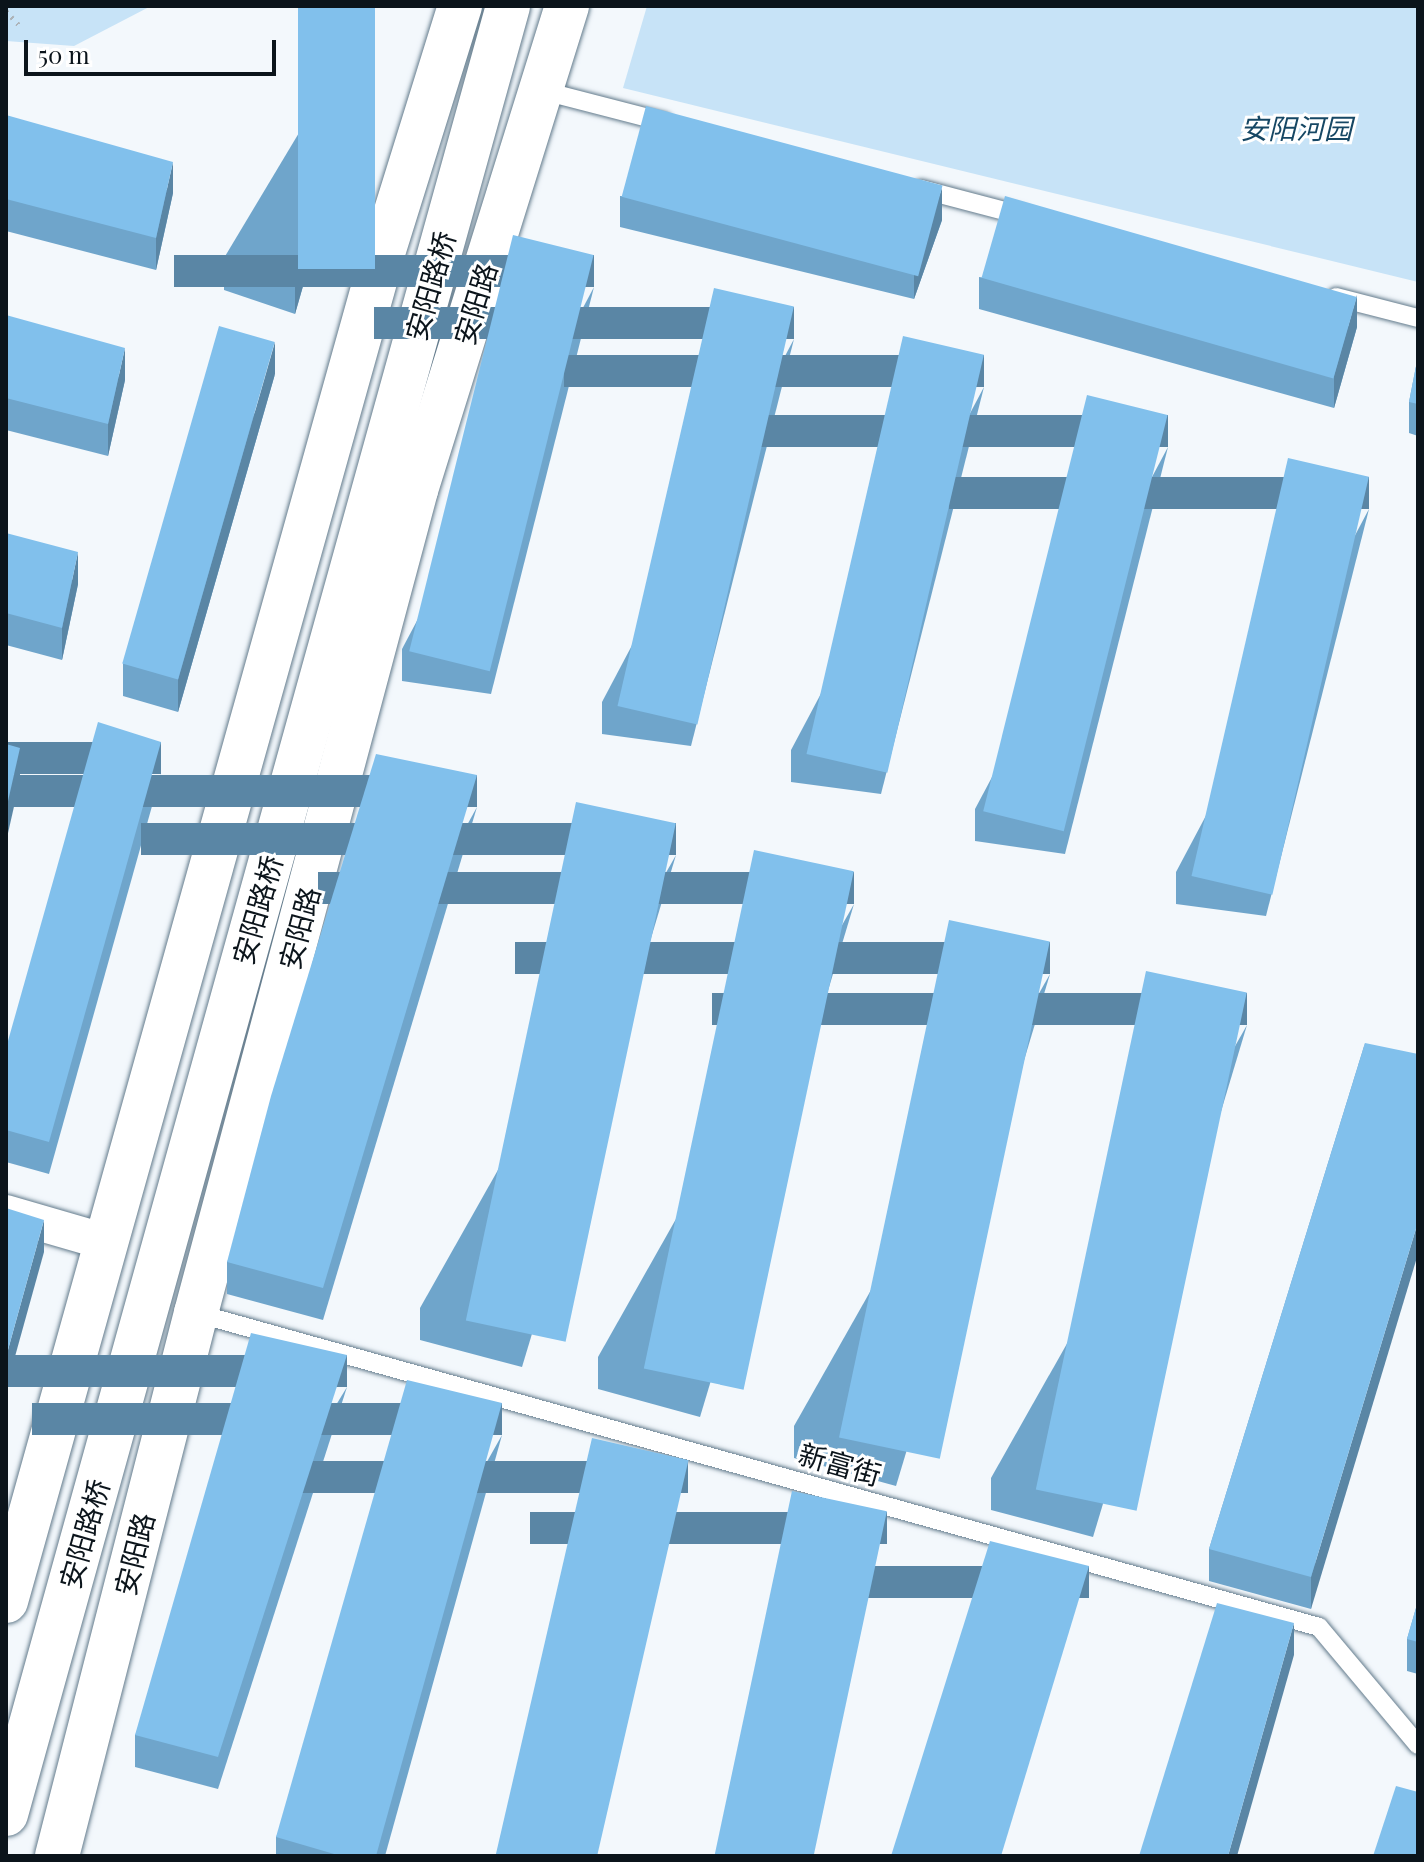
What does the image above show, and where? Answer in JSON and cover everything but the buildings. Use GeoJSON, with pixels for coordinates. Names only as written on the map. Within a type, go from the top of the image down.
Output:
{"type":"FeatureCollection","features":[{"type":"Feature","properties":{"kind":"main road"},"geometry":{"type":"LineString","coordinates":[[6,1601],[383,253],[460,6]]}},
{"type":"Feature","properties":{"kind":"main road","name":"安阳路桥"},"geometry":{"type":"LineString","coordinates":[[6,1817],[508,6]]}},
{"type":"Feature","properties":{"kind":"main road","name":"安阳路"},"geometry":{"type":"LineString","coordinates":[[59,1847],[196,1313],[416,490],[567,6]]}},
{"type":"Feature","properties":{"kind":"main road"},"geometry":{"type":"LineString","coordinates":[[6,1817],[59,1847]]}},
{"type":"Feature","properties":{"kind":"street"},"geometry":{"type":"LineString","coordinates":[[6,1213],[106,1242]]}},
{"type":"Feature","properties":{"kind":"lane"},"geometry":{"type":"LineString","coordinates":[[540,90],[679,126]]}},
{"type":"Feature","properties":{"kind":"lane"},"geometry":{"type":"LineString","coordinates":[[910,186],[1048,222]]}},
{"type":"Feature","properties":{"kind":"lane"},"geometry":{"type":"LineString","coordinates":[[1310,290],[1418,318]]}},
{"type":"Feature","properties":{"kind":"lane","name":"新富街"},"geometry":{"type":"LineString","coordinates":[[196,1313],[1319,1627],[1418,1745]]}},
{"type":"Feature","properties":{"kind":"path"},"geometry":{"type":"LineString","coordinates":[[6,11],[21,27]]}},
{"type":"Feature","properties":{"kind":"green space"},"geometry":{"type":"Polygon","coordinates":[[[6,6],[151,6],[74,46],[6,41],[6,6]]]}},
{"type":"Feature","properties":{"kind":"green space","name":"安阳河园"},"geometry":{"type":"Polygon","coordinates":[[[647,6],[1418,6],[1418,282],[623,88],[647,6]]]}}]}
